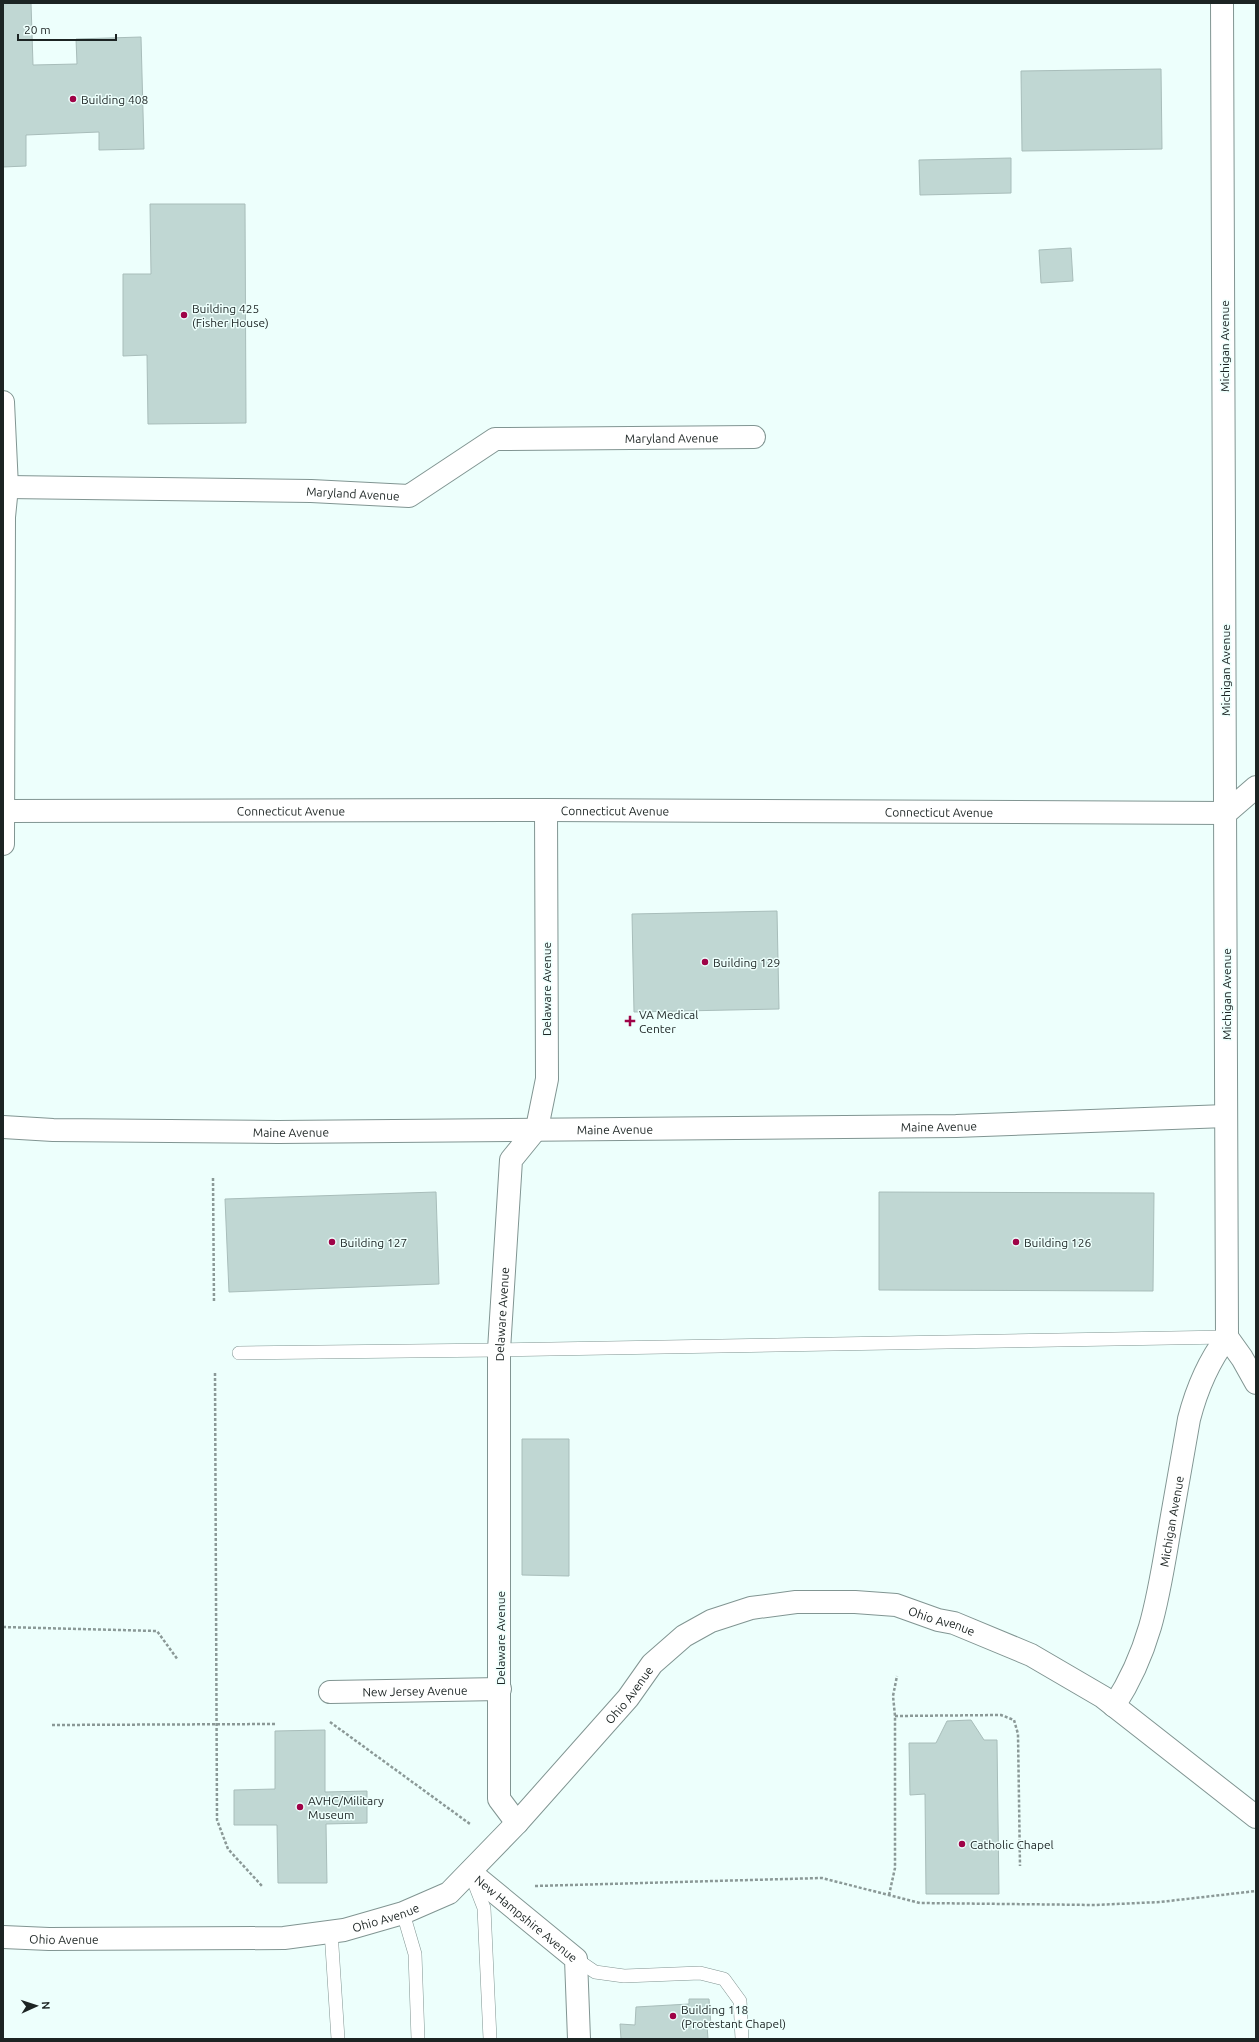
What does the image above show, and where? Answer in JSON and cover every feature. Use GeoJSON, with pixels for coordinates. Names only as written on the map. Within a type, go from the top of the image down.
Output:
{"type":"FeatureCollection","features":[{"type":"Feature","properties":{"kind":"street","name":"Michigan Avenue"},"geometry":{"type":"LineString","coordinates":[[1114,1706],[1128,1684],[1148,1640],[1159,1593],[1189,1419],[1195,1396],[1214,1354],[1227,1336],[1222,3]]}},
{"type":"Feature","properties":{"kind":"street"},"geometry":{"type":"LineString","coordinates":[[3,402],[7,487],[4,517],[3,844]]}},
{"type":"Feature","properties":{"kind":"street","name":"Maryland Avenue"},"geometry":{"type":"LineString","coordinates":[[7,487],[312,492],[409,496],[495,439],[754,437]]}},
{"type":"Feature","properties":{"kind":"street"},"geometry":{"type":"LineString","coordinates":[[1226,813],[1256,787]]}},
{"type":"Feature","properties":{"kind":"street","name":"Connecticut Avenue"},"geometry":{"type":"LineString","coordinates":[[4,811],[546,810],[1226,813]]}},
{"type":"Feature","properties":{"kind":"street","name":"Delaware Avenue"},"geometry":{"type":"LineString","coordinates":[[517,1823],[499,1800],[499,1350],[510,1160],[537,1128],[547,1079],[546,810]]}},
{"type":"Feature","properties":{"kind":"street","name":"Maine Avenue"},"geometry":{"type":"LineString","coordinates":[[3,1127],[54,1130],[278,1132],[537,1128],[956,1126],[1226,1116]]}},
{"type":"Feature","properties":{"kind":"street"},"geometry":{"type":"LineString","coordinates":[[1227,1336],[1242,1358],[1256,1383]]}},
{"type":"Feature","properties":{"kind":"street","name":"Ohio Avenue"},"geometry":{"type":"LineString","coordinates":[[3,1938],[284,1938],[344,1930],[403,1914],[449,1893],[517,1823],[628,1698],[652,1664],[684,1636],[711,1621],[751,1608],[796,1602],[855,1602],[896,1605],[938,1620],[954,1623],[1031,1655],[1068,1675],[1114,1706],[1256,1817]]}},
{"type":"Feature","properties":{"kind":"street","name":"New Jersey Avenue"},"geometry":{"type":"LineString","coordinates":[[330,1692],[500,1689]]}},
{"type":"Feature","properties":{"kind":"street","name":"New Hampshire Avenue"},"geometry":{"type":"LineString","coordinates":[[470,1872],[576,1959],[580,2039]]}},
{"type":"Feature","properties":{"kind":"lane"},"geometry":{"type":"LineString","coordinates":[[240,1352],[499,1350],[1227,1336]]}},
{"type":"Feature","properties":{"kind":"lane"},"geometry":{"type":"LineString","coordinates":[[470,1872],[484,1908],[490,2039]]}},
{"type":"Feature","properties":{"kind":"lane"},"geometry":{"type":"LineString","coordinates":[[403,1914],[415,1954],[418,2039]]}},
{"type":"Feature","properties":{"kind":"lane"},"geometry":{"type":"LineString","coordinates":[[331,1931],[338,2039]]}},
{"type":"Feature","properties":{"kind":"lane"},"geometry":{"type":"LineString","coordinates":[[576,1959],[595,1972],[624,1976],[700,1973],[724,1980],[740,2000],[742,2039]]}},
{"type":"Feature","properties":{"kind":"path"},"geometry":{"type":"LineString","coordinates":[[213,1178],[214,1302]]}},
{"type":"Feature","properties":{"kind":"path"},"geometry":{"type":"LineString","coordinates":[[215,1373],[217,1820],[228,1849],[262,1886]]}},
{"type":"Feature","properties":{"kind":"path"},"geometry":{"type":"LineString","coordinates":[[3,1627],[157,1632],[178,1660]]}},
{"type":"Feature","properties":{"kind":"path"},"geometry":{"type":"LineString","coordinates":[[889,1895],[895,1868],[896,1716],[893,1696],[897,1676]]}},
{"type":"Feature","properties":{"kind":"path"},"geometry":{"type":"LineString","coordinates":[[896,1716],[1001,1715],[1014,1720],[1018,1734],[1020,1866]]}},
{"type":"Feature","properties":{"kind":"path"},"geometry":{"type":"LineString","coordinates":[[330,1722],[470,1824]]}},
{"type":"Feature","properties":{"kind":"path"},"geometry":{"type":"LineString","coordinates":[[52,1725],[277,1724]]}},
{"type":"Feature","properties":{"kind":"path"},"geometry":{"type":"LineString","coordinates":[[535,1886],[822,1878],[920,1903],[1095,1905],[1160,1902],[1256,1891]]}},
{"type":"Feature","properties":{"kind":"building","name":"Building 408"},"geometry":{"type":"Polygon","coordinates":[[[3,3],[31,3],[33,65],[77,64],[76,39],[141,37],[144,149],[99,150],[99,132],[26,135],[26,166],[3,167],[3,3]]]}},
{"type":"Feature","properties":{"kind":"building"},"geometry":{"type":"Polygon","coordinates":[[[1161,69],[1162,149],[1022,151],[1021,71],[1161,69]]]}},
{"type":"Feature","properties":{"kind":"building"},"geometry":{"type":"Polygon","coordinates":[[[1011,158],[1011,193],[920,195],[919,160],[1011,158]]]}},
{"type":"Feature","properties":{"kind":"building","name":"Building 425 (Fisher House)"},"geometry":{"type":"Polygon","coordinates":[[[150,204],[245,204],[246,423],[148,424],[147,355],[123,356],[123,274],[151,274],[150,204]]]}},
{"type":"Feature","properties":{"kind":"building"},"geometry":{"type":"Polygon","coordinates":[[[1071,248],[1073,281],[1041,283],[1039,250],[1071,248]]]}},
{"type":"Feature","properties":{"kind":"building","name":"Building 129"},"geometry":{"type":"Polygon","coordinates":[[[777,911],[779,1009],[634,1012],[632,914],[777,911]]]}},
{"type":"Feature","properties":{"kind":"building","name":"Building 127"},"geometry":{"type":"Polygon","coordinates":[[[436,1192],[439,1284],[229,1292],[225,1199],[436,1192]]]}},
{"type":"Feature","properties":{"kind":"building","name":"Building 126"},"geometry":{"type":"Polygon","coordinates":[[[879,1192],[1154,1193],[1153,1291],[879,1290],[879,1192]]]}},
{"type":"Feature","properties":{"kind":"building"},"geometry":{"type":"Polygon","coordinates":[[[522,1439],[569,1439],[569,1576],[522,1575],[522,1439]]]}},
{"type":"Feature","properties":{"kind":"building","name":"Catholic Chapel"},"geometry":{"type":"Polygon","coordinates":[[[971,1720],[984,1740],[997,1740],[999,1894],[926,1894],[925,1794],[910,1795],[909,1743],[936,1743],[947,1721],[971,1720]]]}},
{"type":"Feature","properties":{"kind":"building","name":"AVHC/Military Museum"},"geometry":{"type":"Polygon","coordinates":[[[325,1730],[325,1792],[367,1791],[367,1823],[326,1824],[327,1883],[278,1883],[277,1825],[234,1825],[234,1790],[275,1789],[275,1731],[325,1730]]]}},
{"type":"Feature","properties":{"kind":"building","name":"Building 118 (Protestant Chapel)"},"geometry":{"type":"Polygon","coordinates":[[[689,1999],[709,1999],[711,2025],[707,2025],[708,2039],[621,2039],[620,2024],[635,2025],[636,2007],[689,2004],[689,1999]]]}},
{"type":"Feature","properties":{"kind":"place","name":"Building 408"},"geometry":{"type":"Point","coordinates":[73,99]}},
{"type":"Feature","properties":{"kind":"place","name":"Building 425 (Fisher House)"},"geometry":{"type":"Point","coordinates":[184,315]}},
{"type":"Feature","properties":{"kind":"place","name":"Building 129"},"geometry":{"type":"Point","coordinates":[705,962]}},
{"type":"Feature","properties":{"kind":"place","name":"VA Medical Center"},"geometry":{"type":"Point","coordinates":[630,1021]}},
{"type":"Feature","properties":{"kind":"place","name":"Building 127"},"geometry":{"type":"Point","coordinates":[332,1242]}},
{"type":"Feature","properties":{"kind":"place","name":"Building 126"},"geometry":{"type":"Point","coordinates":[1016,1242]}},
{"type":"Feature","properties":{"kind":"place","name":"AVHC/Military Museum"},"geometry":{"type":"Point","coordinates":[300,1807]}},
{"type":"Feature","properties":{"kind":"place","name":"Catholic Chapel"},"geometry":{"type":"Point","coordinates":[962,1844]}},
{"type":"Feature","properties":{"kind":"place","name":"Building 118 (Protestant Chapel)"},"geometry":{"type":"Point","coordinates":[673,2016]}}]}
